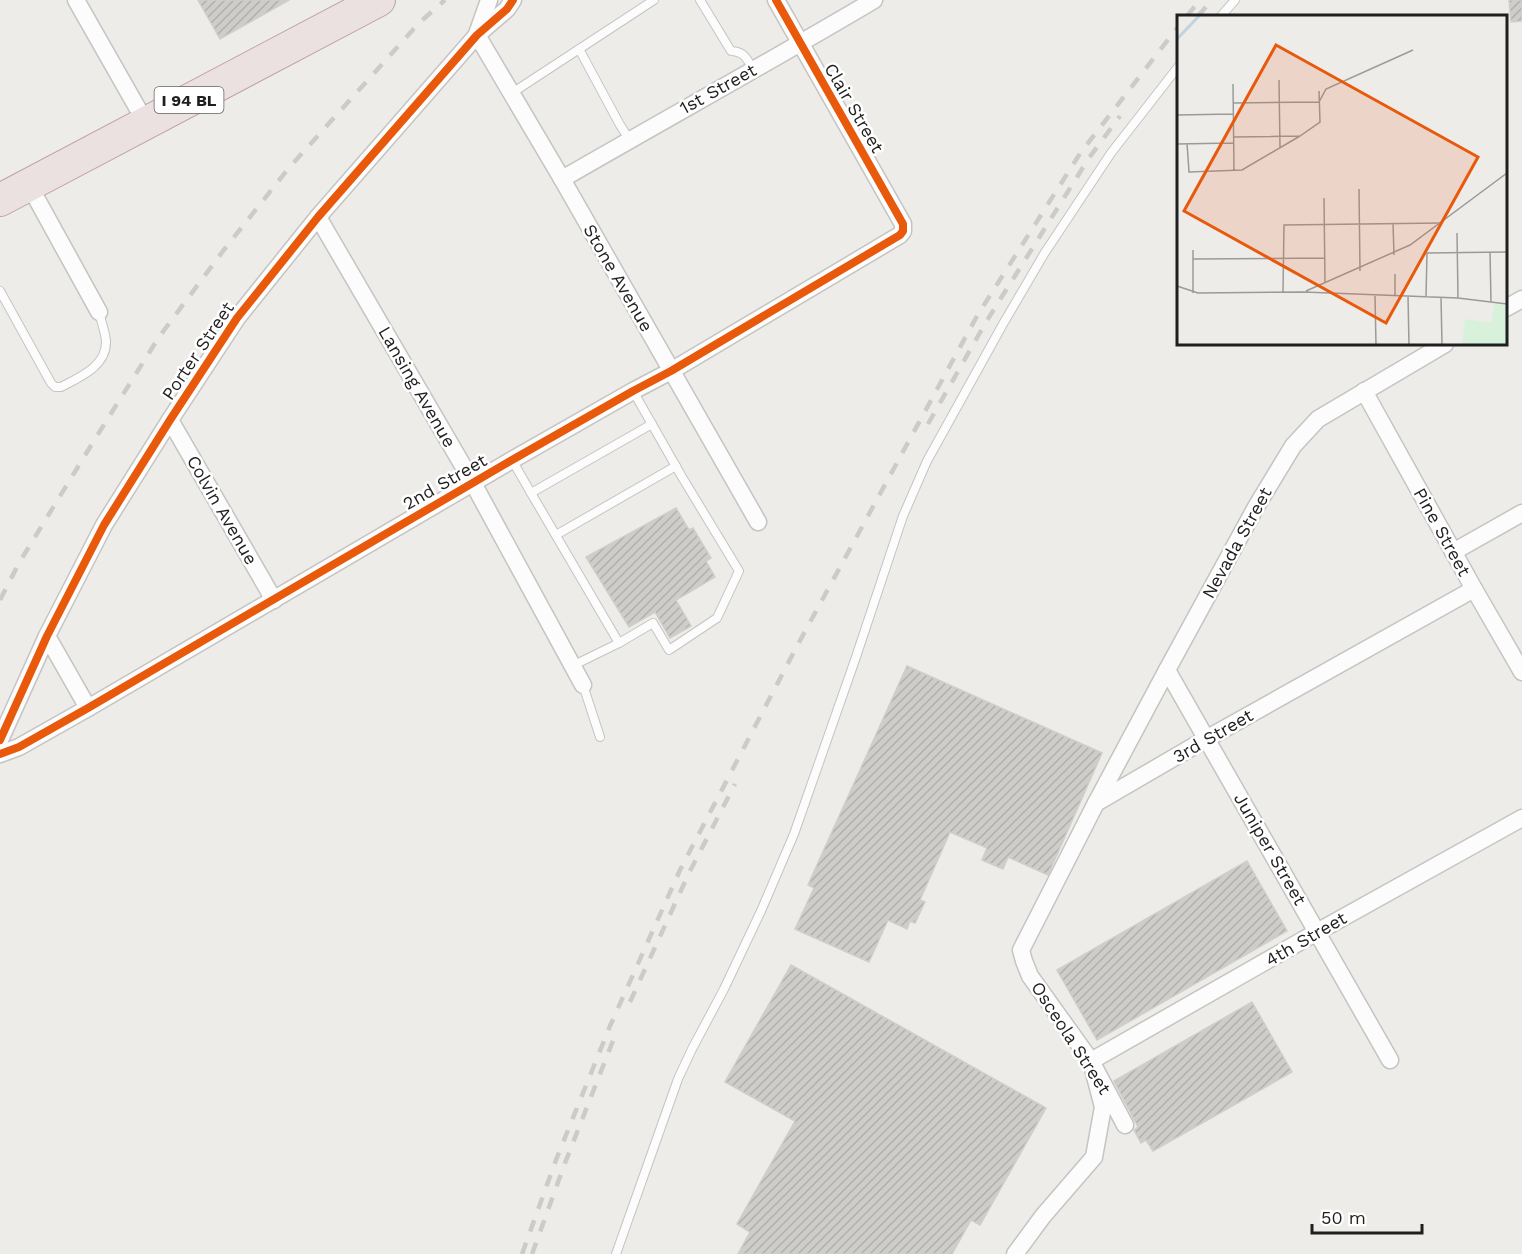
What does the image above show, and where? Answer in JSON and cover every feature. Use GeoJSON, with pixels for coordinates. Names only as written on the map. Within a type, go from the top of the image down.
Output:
{"type":"FeatureCollection","features":[{"type":"Feature","properties":{"kind":"highway","name":"I 94 BL"},"geometry":{"type":"LineString","coordinates":[[0,200],[379,0]]}},
{"type":"Feature","properties":{"kind":"street"},"geometry":{"type":"LineString","coordinates":[[76,0],[146,123]]}},
{"type":"Feature","properties":{"kind":"street","name":"Porter Street"},"geometry":{"type":"LineString","coordinates":[[477,35],[489,0]]}},
{"type":"Feature","properties":{"kind":"street","name":"Porter Street"},"geometry":{"type":"LineString","coordinates":[[0,740],[47,636],[104,525],[237,318],[318,217],[477,35],[507,9],[513,0]]}},
{"type":"Feature","properties":{"kind":"street","name":"Clair Street"},"geometry":{"type":"LineString","coordinates":[[776,0],[903,224],[903,231]]}},
{"type":"Feature","properties":{"kind":"street","name":"1st Street"},"geometry":{"type":"LineString","coordinates":[[562,178],[801,44],[874,0]]}},
{"type":"Feature","properties":{"kind":"street","name":"Stone Avenue"},"geometry":{"type":"LineString","coordinates":[[477,35],[562,178],[758,522]]}},
{"type":"Feature","properties":{"kind":"street"},"geometry":{"type":"LineString","coordinates":[[29,185],[99,312]]}},
{"type":"Feature","properties":{"kind":"street","name":"Lansing Avenue"},"geometry":{"type":"LineString","coordinates":[[318,217],[473,483],[583,685]]}},
{"type":"Feature","properties":{"kind":"street","name":"2nd Street"},"geometry":{"type":"LineString","coordinates":[[0,754],[19,747],[88,708],[512,460],[671,371],[900,235],[903,231]]}},
{"type":"Feature","properties":{"kind":"street"},"geometry":{"type":"LineString","coordinates":[[1507,307],[1522,299]]}},
{"type":"Feature","properties":{"kind":"street","name":"Nevada Street"},"geometry":{"type":"LineString","coordinates":[[1096,803],[1256,507],[1293,446],[1318,419],[1443,345]]}},
{"type":"Feature","properties":{"kind":"street","name":"Pine Street"},"geometry":{"type":"LineString","coordinates":[[1364,391],[1522,672]]}},
{"type":"Feature","properties":{"kind":"street","name":"Colvin Avenue"},"geometry":{"type":"LineString","coordinates":[[170,420],[274,600]]}},
{"type":"Feature","properties":{"kind":"street"},"geometry":{"type":"LineString","coordinates":[[1454,552],[1522,513]]}},
{"type":"Feature","properties":{"kind":"street","name":"3rd Street"},"geometry":{"type":"LineString","coordinates":[[1096,803],[1474,589]]}},
{"type":"Feature","properties":{"kind":"street"},"geometry":{"type":"LineString","coordinates":[[47,636],[88,708]]}},
{"type":"Feature","properties":{"kind":"street","name":"Juniper Street"},"geometry":{"type":"LineString","coordinates":[[1167,670],[1390,1060]]}},
{"type":"Feature","properties":{"kind":"street","name":"Osceola Street"},"geometry":{"type":"LineString","coordinates":[[1096,803],[1021,950],[1030,976],[1091,1062],[1125,1125]]}},
{"type":"Feature","properties":{"kind":"street","name":"4th Street"},"geometry":{"type":"LineString","coordinates":[[1091,1062],[1522,818]]}},
{"type":"Feature","properties":{"kind":"street"},"geometry":{"type":"LineString","coordinates":[[1015,1254],[1043,1216],[1094,1157],[1103,1107],[1091,1062]]}},
{"type":"Feature","properties":{"kind":"lane"},"geometry":{"type":"LineString","coordinates":[[512,93],[654,0]]}},
{"type":"Feature","properties":{"kind":"lane"},"geometry":{"type":"LineString","coordinates":[[700,0],[731,51],[744,54],[753,69]]}},
{"type":"Feature","properties":{"kind":"lane"},"geometry":{"type":"LineString","coordinates":[[1222,15],[1235,0]]}},
{"type":"Feature","properties":{"kind":"lane"},"geometry":{"type":"LineString","coordinates":[[579,49],[629,139]]}},
{"type":"Feature","properties":{"kind":"lane"},"geometry":{"type":"LineString","coordinates":[[616,1254],[678,1079],[761,911],[794,834],[903,516],[927,461],[1044,254],[1112,153],[1177,70]]}},
{"type":"Feature","properties":{"kind":"lane"},"geometry":{"type":"LineString","coordinates":[[0,291],[51,383],[56,387],[61,387],[92,370],[102,357],[106,339],[99,312]]}},
{"type":"Feature","properties":{"kind":"lane"},"geometry":{"type":"LineString","coordinates":[[572,666],[653,623],[669,650],[717,618],[739,572],[633,391]]}},
{"type":"Feature","properties":{"kind":"lane"},"geometry":{"type":"LineString","coordinates":[[531,493],[652,424]]}},
{"type":"Feature","properties":{"kind":"lane"},"geometry":{"type":"LineString","coordinates":[[512,460],[619,643]]}},
{"type":"Feature","properties":{"kind":"lane"},"geometry":{"type":"LineString","coordinates":[[556,535],[676,466]]}},
{"type":"Feature","properties":{"kind":"lane"},"geometry":{"type":"LineString","coordinates":[[583,685],[600,737]]}},
{"type":"Feature","properties":{"kind":"building"},"geometry":{"type":"Polygon","coordinates":[[[198,0],[289,0],[220,39],[198,0]]]}},
{"type":"Feature","properties":{"kind":"building"},"geometry":{"type":"Polygon","coordinates":[[[1509,0],[1522,0],[1522,21],[1511,22],[1509,0]]]}},
{"type":"Feature","properties":{"kind":"building"},"geometry":{"type":"Polygon","coordinates":[[[676,508],[689,530],[693,528],[711,558],[706,561],[715,577],[676,600],[691,626],[670,638],[655,612],[629,627],[586,557],[676,508]]]}},
{"type":"Feature","properties":{"kind":"building"},"geometry":{"type":"Polygon","coordinates":[[[907,666],[1102,753],[1048,875],[1008,857],[1003,869],[982,860],[987,848],[950,832],[920,900],[925,902],[915,923],[910,921],[907,929],[888,920],[869,962],[795,929],[814,888],[808,885],[907,666]]]}},
{"type":"Feature","properties":{"kind":"building"},"geometry":{"type":"Polygon","coordinates":[[[1247,861],[1287,931],[1097,1040],[1057,970],[1247,861]]]}},
{"type":"Feature","properties":{"kind":"building"},"geometry":{"type":"Polygon","coordinates":[[[791,965],[1046,1108],[980,1225],[971,1220],[952,1254],[738,1254],[750,1232],[737,1224],[795,1121],[725,1082],[791,965]]]}},
{"type":"Feature","properties":{"kind":"building"},"geometry":{"type":"Polygon","coordinates":[[[1252,1002],[1292,1072],[1153,1151],[1146,1140],[1141,1143],[1134,1130],[1138,1127],[1114,1081],[1252,1002]]]}},
{"type":"Feature","properties":{"kind":"railway"},"geometry":{"type":"LineString","coordinates":[[0,600],[19,563],[159,337],[288,169],[419,23],[445,0]]}},
{"type":"Feature","properties":{"kind":"railway"},"geometry":{"type":"LineString","coordinates":[[1188,15],[1200,0]]}},
{"type":"Feature","properties":{"kind":"railway"},"geometry":{"type":"LineString","coordinates":[[1199,15],[1212,0]]}},
{"type":"Feature","properties":{"kind":"railway"},"geometry":{"type":"LineString","coordinates":[[522,1254],[556,1160],[610,1026],[680,870],[797,646],[977,316],[1081,152],[1177,28]]}},
{"type":"Feature","properties":{"kind":"railway"},"geometry":{"type":"LineString","coordinates":[[928,424],[986,322],[1089,158],[1120,116]]}},
{"type":"Feature","properties":{"kind":"railway"},"geometry":{"type":"LineString","coordinates":[[630,1002],[689,873],[735,784]]}},
{"type":"Feature","properties":{"kind":"railway"},"geometry":{"type":"LineString","coordinates":[[532,1254],[616,1033]]}},
{"type":"Feature","properties":{"kind":"cycle path"},"geometry":{"type":"LineString","coordinates":[[0,740],[47,636],[104,525],[237,318],[318,217],[477,35],[507,9],[513,0]]}},
{"type":"Feature","properties":{"kind":"cycle path"},"geometry":{"type":"LineString","coordinates":[[0,754],[19,747],[88,708],[512,460],[671,371],[900,235],[903,231],[903,224],[776,0]]}}]}
